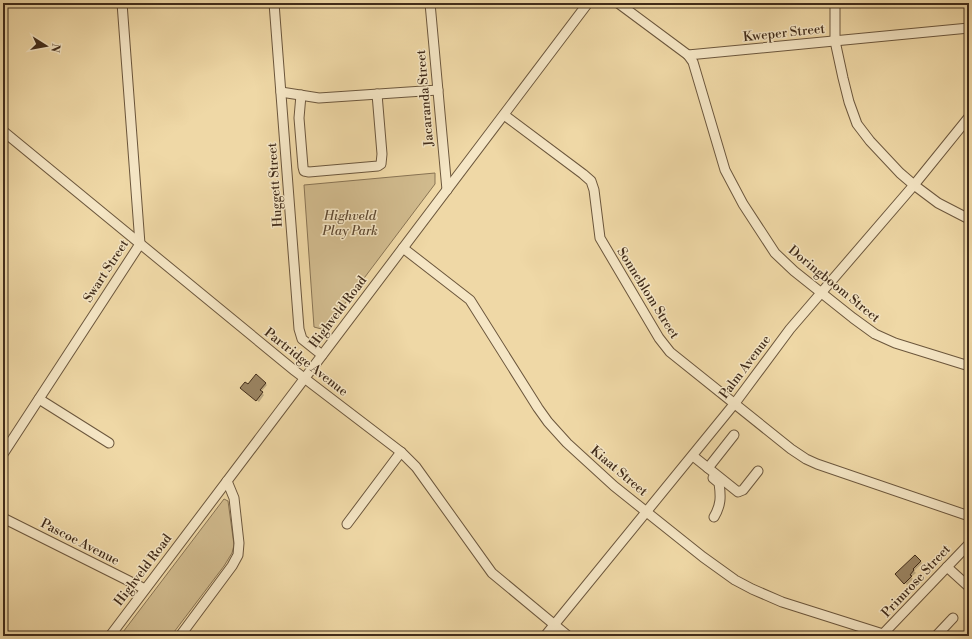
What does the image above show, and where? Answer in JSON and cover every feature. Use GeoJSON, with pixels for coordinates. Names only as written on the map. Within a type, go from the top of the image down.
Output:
{"type":"FeatureCollection","features":[{"type":"Feature","properties":{"kind":"street","name":"Swart Street"},"geometry":{"type":"LineString","coordinates":[[3,454],[140,244],[122,3]]}},
{"type":"Feature","properties":{"kind":"street","name":"Huggett Street"},"geometry":{"type":"LineString","coordinates":[[274,3],[299,329],[302,339],[322,355]]}},
{"type":"Feature","properties":{"kind":"street","name":"Jacaranda Street"},"geometry":{"type":"LineString","coordinates":[[430,3],[447,190]]}},
{"type":"Feature","properties":{"kind":"street","name":"Highveld Road"},"geometry":{"type":"LineString","coordinates":[[110,636],[588,3]]}},
{"type":"Feature","properties":{"kind":"street"},"geometry":{"type":"LineString","coordinates":[[618,3],[688,55]]}},
{"type":"Feature","properties":{"kind":"street"},"geometry":{"type":"LineString","coordinates":[[835,3],[835,41],[842,78],[857,124],[870,141],[914,186],[938,203],[969,219]]}},
{"type":"Feature","properties":{"kind":"street","name":"Kweper Street"},"geometry":{"type":"LineString","coordinates":[[688,55],[969,28]]}},
{"type":"Feature","properties":{"kind":"street","name":"Doringboom Street"},"geometry":{"type":"LineString","coordinates":[[688,55],[696,69],[719,152],[728,176],[771,248],[788,266],[874,334],[885,339],[969,366]]}},
{"type":"Feature","properties":{"kind":"street"},"geometry":{"type":"LineString","coordinates":[[281,92],[319,98],[438,90]]}},
{"type":"Feature","properties":{"kind":"street"},"geometry":{"type":"LineString","coordinates":[[301,95],[299,118],[303,167],[304,170],[309,172],[378,166],[381,164],[382,160],[377,94]]}},
{"type":"Feature","properties":{"kind":"street","name":"Sonneblom Street"},"geometry":{"type":"LineString","coordinates":[[504,115],[583,174],[590,181],[594,190],[600,238],[659,338],[670,352],[791,449],[806,459],[969,516]]}},
{"type":"Feature","properties":{"kind":"street","name":"Palm Avenue"},"geometry":{"type":"LineString","coordinates":[[546,636],[735,403],[790,329],[914,186],[969,117]]}},
{"type":"Feature","properties":{"kind":"street","name":"Partridge Avenue"},"geometry":{"type":"LineString","coordinates":[[3,132],[304,379],[401,452],[416,467],[492,573],[568,636]]}},
{"type":"Feature","properties":{"kind":"street","name":"Kiaat Street"},"geometry":{"type":"LineString","coordinates":[[402,248],[470,300],[548,422],[567,443],[614,486],[703,557],[735,580],[752,590],[782,602],[882,635]]}},
{"type":"Feature","properties":{"kind":"street"},"geometry":{"type":"LineString","coordinates":[[39,399],[108,443]]}},
{"type":"Feature","properties":{"kind":"street"},"geometry":{"type":"LineString","coordinates":[[708,468],[734,435]]}},
{"type":"Feature","properties":{"kind":"street"},"geometry":{"type":"LineString","coordinates":[[347,524],[401,452]]}},
{"type":"Feature","properties":{"kind":"street"},"geometry":{"type":"LineString","coordinates":[[691,458],[708,468],[738,492],[743,490],[758,471]]}},
{"type":"Feature","properties":{"kind":"street"},"geometry":{"type":"LineString","coordinates":[[691,458],[719,483],[720,502],[719,508],[714,517]]}},
{"type":"Feature","properties":{"kind":"street"},"geometry":{"type":"LineString","coordinates":[[180,636],[232,566],[238,555],[239,543],[234,498],[227,481]]}},
{"type":"Feature","properties":{"kind":"street","name":"Pascoe Avenue"},"geometry":{"type":"LineString","coordinates":[[3,518],[145,589]]}},
{"type":"Feature","properties":{"kind":"street","name":"Primrose Street"},"geometry":{"type":"LineString","coordinates":[[882,635],[969,544]]}},
{"type":"Feature","properties":{"kind":"street"},"geometry":{"type":"LineString","coordinates":[[947,567],[969,588]]}},
{"type":"Feature","properties":{"kind":"street"},"geometry":{"type":"LineString","coordinates":[[936,636],[953,618]]}},
{"type":"Feature","properties":{"kind":"green space","name":"Highveld Play Park"},"geometry":{"type":"Polygon","coordinates":[[[435,173],[435,184],[325,330],[314,327],[304,185],[435,173]]]}},
{"type":"Feature","properties":{"kind":"green space"},"geometry":{"type":"Polygon","coordinates":[[[224,499],[228,501],[234,545],[232,553],[224,566],[171,636],[120,636],[224,499]]]}},
{"type":"Feature","properties":{"kind":"building"},"geometry":{"type":"Polygon","coordinates":[[[256,374],[266,383],[260,390],[263,392],[256,401],[240,388],[245,382],[248,384],[256,374]]]}},
{"type":"Feature","properties":{"kind":"building"},"geometry":{"type":"Polygon","coordinates":[[[915,555],[921,561],[913,569],[914,570],[910,575],[912,576],[904,584],[895,574],[915,555]]]}}]}
